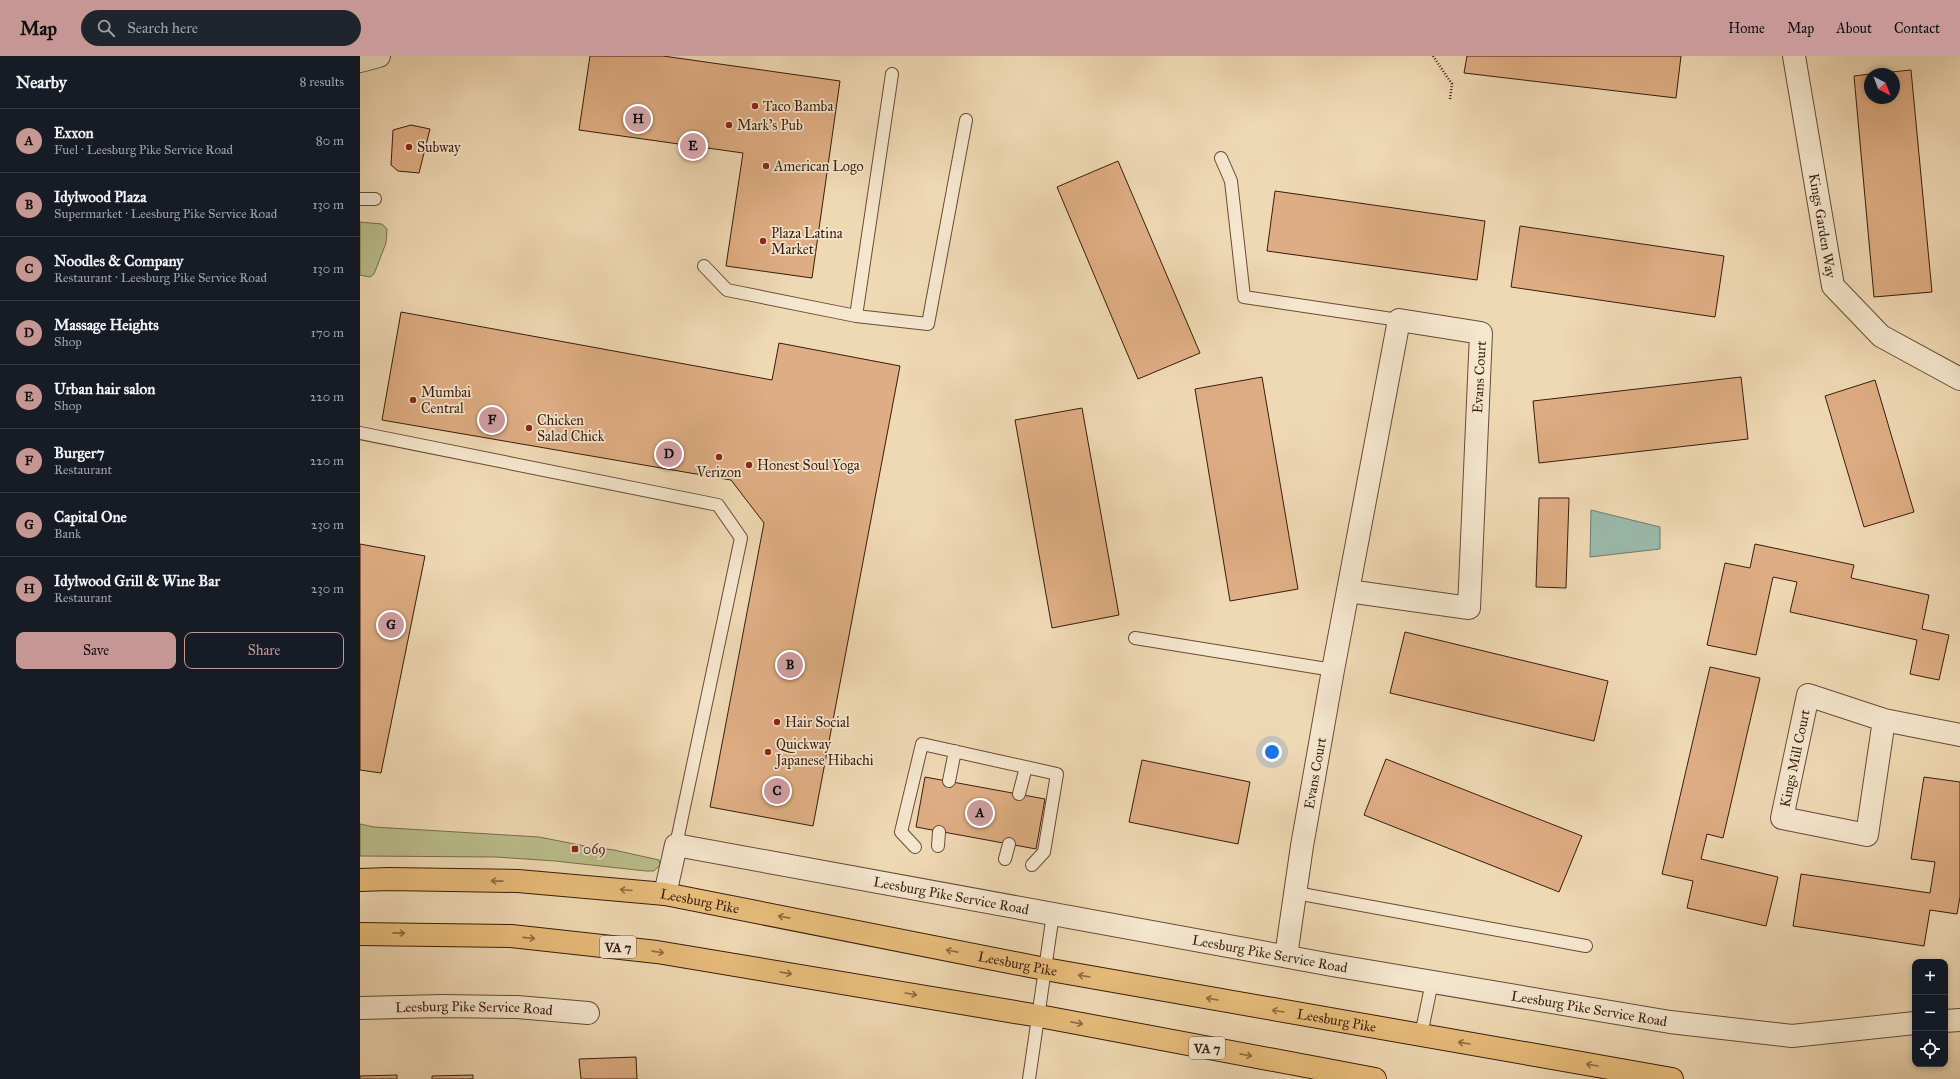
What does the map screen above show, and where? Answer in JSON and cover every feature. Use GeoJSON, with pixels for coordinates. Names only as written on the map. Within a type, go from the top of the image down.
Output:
{"type":"FeatureCollection","features":[{"type":"Feature","properties":{"kind":"main road","name":"Leesburg Pike"},"geometry":{"type":"LineString","coordinates":[[360,880],[518,881],[665,894],[1045,969],[1672,1079]]}},
{"type":"Feature","properties":{"kind":"main road","name":"VA 7"},"geometry":{"type":"LineString","coordinates":[[360,934],[381,933],[511,936],[657,952],[1038,1016],[1375,1079]]}},
{"type":"Feature","properties":{"kind":"street"},"geometry":{"type":"LineString","coordinates":[[360,61],[379,56]]}},
{"type":"Feature","properties":{"kind":"street","name":"Kings Garden Way"},"geometry":{"type":"LineString","coordinates":[[1794,56],[1832,286],[1881,336],[1960,379]]}},
{"type":"Feature","properties":{"kind":"street","name":"Evans Court"},"geometry":{"type":"LineString","coordinates":[[1286,956],[1302,846],[1333,670],[1348,590],[1399,320],[1481,333],[1469,608],[1348,590]]}},
{"type":"Feature","properties":{"kind":"street","name":"Kings Mill Court"},"geometry":{"type":"LineString","coordinates":[[1884,720],[1867,835],[1782,818],[1808,696],[1884,720],[1960,735]]}},
{"type":"Feature","properties":{"kind":"street"},"geometry":{"type":"LineString","coordinates":[[665,894],[676,845]]}},
{"type":"Feature","properties":{"kind":"street","name":"Leesburg Pike Service Road"},"geometry":{"type":"LineString","coordinates":[[676,845],[1432,982],[1670,1022],[1792,1036],[1912,1023]]}},
{"type":"Feature","properties":{"kind":"street","name":"Leesburg Pike Service Road"},"geometry":{"type":"LineString","coordinates":[[360,1008],[444,1006],[517,1007],[588,1013]]}},
{"type":"Feature","properties":{"kind":"street"},"geometry":{"type":"LineString","coordinates":[[1948,1021],[1960,1020]]}},
{"type":"Feature","properties":{"kind":"lane"},"geometry":{"type":"LineString","coordinates":[[856,316],[892,74]]}},
{"type":"Feature","properties":{"kind":"lane"},"geometry":{"type":"LineString","coordinates":[[704,266],[727,290],[856,316],[928,324],[966,120]]}},
{"type":"Feature","properties":{"kind":"lane"},"geometry":{"type":"LineString","coordinates":[[1221,158],[1231,181],[1244,297],[1399,320]]}},
{"type":"Feature","properties":{"kind":"lane"},"geometry":{"type":"LineString","coordinates":[[360,199],[375,199]]}},
{"type":"Feature","properties":{"kind":"lane"},"geometry":{"type":"LineString","coordinates":[[360,433],[718,505],[741,538],[676,845]]}},
{"type":"Feature","properties":{"kind":"lane"},"geometry":{"type":"LineString","coordinates":[[1135,638],[1333,670]]}},
{"type":"Feature","properties":{"kind":"lane"},"geometry":{"type":"LineString","coordinates":[[915,847],[901,832],[922,744],[1057,774],[1044,852],[1032,865]]}},
{"type":"Feature","properties":{"kind":"lane"},"geometry":{"type":"LineString","coordinates":[[949,782],[955,751]]}},
{"type":"Feature","properties":{"kind":"lane"},"geometry":{"type":"LineString","coordinates":[[1019,794],[1026,767]]}},
{"type":"Feature","properties":{"kind":"lane"},"geometry":{"type":"LineString","coordinates":[[938,846],[939,832]]}},
{"type":"Feature","properties":{"kind":"lane"},"geometry":{"type":"LineString","coordinates":[[1005,859],[1009,844]]}},
{"type":"Feature","properties":{"kind":"lane"},"geometry":{"type":"LineString","coordinates":[[1296,893],[1586,946]]}},
{"type":"Feature","properties":{"kind":"lane"},"geometry":{"type":"LineString","coordinates":[[1029,1079],[1053,914]]}},
{"type":"Feature","properties":{"kind":"lane"},"geometry":{"type":"LineString","coordinates":[[1421,1035],[1432,982]]}},
{"type":"Feature","properties":{"kind":"path"},"geometry":{"type":"LineString","coordinates":[[1433,56],[1452,84],[1450,99]]}},
{"type":"Feature","properties":{"kind":"green space"},"geometry":{"type":"Polygon","coordinates":[[[360,222],[382,224],[387,229],[386,243],[374,274],[370,277],[360,275],[360,222]]]}},
{"type":"Feature","properties":{"kind":"green space"},"geometry":{"type":"Polygon","coordinates":[[[360,824],[374,827],[539,837],[614,850],[659,860],[660,865],[654,871],[646,871],[555,861],[496,857],[360,856],[360,824]]]}},
{"type":"Feature","properties":{"kind":"shaded area"},"geometry":{"type":"Polygon","coordinates":[[[1591,510],[1660,527],[1660,549],[1590,557],[1591,510]]]}},
{"type":"Feature","properties":{"kind":"building"},"geometry":{"type":"Polygon","coordinates":[[[590,56],[663,56],[840,81],[812,278],[726,266],[743,153],[579,130],[590,56]]]}},
{"type":"Feature","properties":{"kind":"building"},"geometry":{"type":"Polygon","coordinates":[[[1467,56],[1681,56],[1676,98],[1464,73],[1467,56]]]}},
{"type":"Feature","properties":{"kind":"building"},"geometry":{"type":"Polygon","coordinates":[[[1911,70],[1932,292],[1874,297],[1854,76],[1864,75],[1864,104],[1900,104],[1900,71],[1911,70]]]}},
{"type":"Feature","properties":{"kind":"building","name":"Subway"},"geometry":{"type":"Polygon","coordinates":[[[411,125],[430,129],[419,173],[398,171],[391,165],[393,130],[411,125]]]}},
{"type":"Feature","properties":{"kind":"building"},"geometry":{"type":"Polygon","coordinates":[[[1118,161],[1200,353],[1138,379],[1057,187],[1118,161]]]}},
{"type":"Feature","properties":{"kind":"building"},"geometry":{"type":"Polygon","coordinates":[[[1275,191],[1485,221],[1477,280],[1267,251],[1275,191]]]}},
{"type":"Feature","properties":{"kind":"building"},"geometry":{"type":"Polygon","coordinates":[[[1520,226],[1724,256],[1715,317],[1511,287],[1520,226]]]}},
{"type":"Feature","properties":{"kind":"building"},"geometry":{"type":"Polygon","coordinates":[[[401,312],[772,380],[779,343],[900,366],[813,826],[710,807],[764,523],[731,480],[382,420],[401,312]]]}},
{"type":"Feature","properties":{"kind":"building"},"geometry":{"type":"Polygon","coordinates":[[[1262,377],[1298,589],[1230,601],[1195,389],[1262,377]]]}},
{"type":"Feature","properties":{"kind":"building"},"geometry":{"type":"Polygon","coordinates":[[[1741,377],[1748,439],[1539,463],[1533,401],[1741,377]]]}},
{"type":"Feature","properties":{"kind":"building"},"geometry":{"type":"Polygon","coordinates":[[[1875,380],[1914,512],[1864,527],[1825,396],[1875,380]]]}},
{"type":"Feature","properties":{"kind":"building"},"geometry":{"type":"Polygon","coordinates":[[[1082,408],[1119,615],[1052,628],[1015,420],[1082,408]]]}},
{"type":"Feature","properties":{"kind":"building"},"geometry":{"type":"Polygon","coordinates":[[[1539,498],[1569,498],[1566,588],[1536,587],[1539,498]]]}},
{"type":"Feature","properties":{"kind":"building"},"geometry":{"type":"Polygon","coordinates":[[[360,544],[425,556],[381,773],[360,770],[360,544]]]}},
{"type":"Feature","properties":{"kind":"building"},"geometry":{"type":"Polygon","coordinates":[[[1755,544],[1854,565],[1851,578],[1929,595],[1922,629],[1949,635],[1939,680],[1910,674],[1917,640],[1790,612],[1797,582],[1773,577],[1756,655],[1707,645],[1725,563],[1750,568],[1755,544]]]}},
{"type":"Feature","properties":{"kind":"building"},"geometry":{"type":"Polygon","coordinates":[[[1405,632],[1608,681],[1594,741],[1390,693],[1405,632]]]}},
{"type":"Feature","properties":{"kind":"building"},"geometry":{"type":"Polygon","coordinates":[[[1710,667],[1760,678],[1723,838],[1707,834],[1701,859],[1778,877],[1766,926],[1687,908],[1693,881],[1662,874],[1710,667]]]}},
{"type":"Feature","properties":{"kind":"building"},"geometry":{"type":"Polygon","coordinates":[[[1386,759],[1582,836],[1559,892],[1364,815],[1386,759]]]}},
{"type":"Feature","properties":{"kind":"building"},"geometry":{"type":"Polygon","coordinates":[[[1142,760],[1250,782],[1238,844],[1129,822],[1142,760]]]}},
{"type":"Feature","properties":{"kind":"building"},"geometry":{"type":"Polygon","coordinates":[[[925,777],[1045,799],[1036,849],[916,827],[925,777]]]}},
{"type":"Feature","properties":{"kind":"building"},"geometry":{"type":"Polygon","coordinates":[[[1924,777],[1960,782],[1960,897],[1957,914],[1930,910],[1924,946],[1793,926],[1801,874],[1930,893],[1935,862],[1911,859],[1924,777]]]}},
{"type":"Feature","properties":{"kind":"building"},"geometry":{"type":"Polygon","coordinates":[[[636,1057],[637,1079],[581,1079],[579,1059],[636,1057]]]}},
{"type":"Feature","properties":{"kind":"building"},"geometry":{"type":"Polygon","coordinates":[[[397,1075],[397,1079],[360,1079],[360,1076],[397,1075]]]}},
{"type":"Feature","properties":{"kind":"building"},"geometry":{"type":"Polygon","coordinates":[[[473,1075],[473,1079],[432,1079],[432,1076],[473,1075]]]}},
{"type":"Feature","properties":{"kind":"place","name":"Taco Bamba"},"geometry":{"type":"Point","coordinates":[755,106]}},
{"type":"Feature","properties":{"kind":"place","name":"Idylwood Grill & Wine Bar"},"geometry":{"type":"Point","coordinates":[638,119]}},
{"type":"Feature","properties":{"kind":"place","name":"Mark's Pub"},"geometry":{"type":"Point","coordinates":[729,125]}},
{"type":"Feature","properties":{"kind":"place","name":"Urban hair salon"},"geometry":{"type":"Point","coordinates":[693,146]}},
{"type":"Feature","properties":{"kind":"place","name":"Subway"},"geometry":{"type":"Point","coordinates":[409,147]}},
{"type":"Feature","properties":{"kind":"place","name":"American Logo"},"geometry":{"type":"Point","coordinates":[766,166]}},
{"type":"Feature","properties":{"kind":"place","name":"Plaza Latina Market"},"geometry":{"type":"Point","coordinates":[763,241]}},
{"type":"Feature","properties":{"kind":"place","name":"Mumbai Central"},"geometry":{"type":"Point","coordinates":[413,400]}},
{"type":"Feature","properties":{"kind":"place","name":"Burger7"},"geometry":{"type":"Point","coordinates":[492,420]}},
{"type":"Feature","properties":{"kind":"place","name":"Chicken Salad Chick"},"geometry":{"type":"Point","coordinates":[529,428]}},
{"type":"Feature","properties":{"kind":"place","name":"Massage Heights"},"geometry":{"type":"Point","coordinates":[669,454]}},
{"type":"Feature","properties":{"kind":"place","name":"Verizon"},"geometry":{"type":"Point","coordinates":[719,457]}},
{"type":"Feature","properties":{"kind":"place","name":"Honest Soul Yoga"},"geometry":{"type":"Point","coordinates":[749,465]}},
{"type":"Feature","properties":{"kind":"place","name":"Capital One"},"geometry":{"type":"Point","coordinates":[391,625]}},
{"type":"Feature","properties":{"kind":"place","name":"Idylwood Plaza"},"geometry":{"type":"Point","coordinates":[790,665]}},
{"type":"Feature","properties":{"kind":"place","name":"Hair Social"},"geometry":{"type":"Point","coordinates":[777,722]}},
{"type":"Feature","properties":{"kind":"place","name":"Quickway Japanese Hibachi"},"geometry":{"type":"Point","coordinates":[768,752]}},
{"type":"Feature","properties":{"kind":"place","name":"Noodles & Company"},"geometry":{"type":"Point","coordinates":[777,791]}},
{"type":"Feature","properties":{"kind":"place","name":"Exxon"},"geometry":{"type":"Point","coordinates":[980,813]}},
{"type":"Feature","properties":{"kind":"place","name":"069"},"geometry":{"type":"Point","coordinates":[575,849]}}]}
